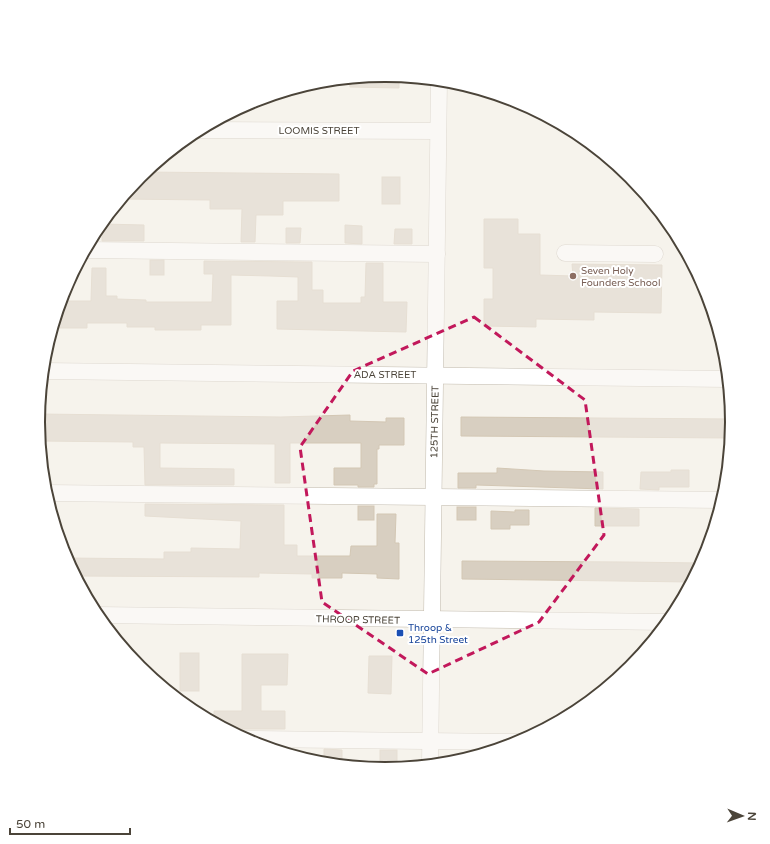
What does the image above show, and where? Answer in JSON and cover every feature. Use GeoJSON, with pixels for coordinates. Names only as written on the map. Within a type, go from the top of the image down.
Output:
{"type":"FeatureCollection","features":[{"type":"Feature","properties":{"kind":"street","name":"125TH STREET"},"geometry":{"type":"LineString","coordinates":[[430,759],[439,87]]}},
{"type":"Feature","properties":{"kind":"street","name":"LOOMIS STREET"},"geometry":{"type":"LineString","coordinates":[[211,130],[438,131]]}},
{"type":"Feature","properties":{"kind":"street"},"geometry":{"type":"LineString","coordinates":[[92,250],[437,254]]}},
{"type":"Feature","properties":{"kind":"street"},"geometry":{"type":"LineString","coordinates":[[565,253],[654,254]]}},
{"type":"Feature","properties":{"kind":"street","name":"ADA STREET"},"geometry":{"type":"LineString","coordinates":[[49,371],[435,374],[722,379]]}},
{"type":"Feature","properties":{"kind":"street"},"geometry":{"type":"LineString","coordinates":[[53,493],[715,500]]}},
{"type":"Feature","properties":{"kind":"street","name":"THROOP STREET"},"geometry":{"type":"LineString","coordinates":[[105,615],[660,622]]}},
{"type":"Feature","properties":{"kind":"street"},"geometry":{"type":"LineString","coordinates":[[263,739],[500,742]]}},
{"type":"Feature","properties":{"kind":"highlighted area"},"geometry":{"type":"Polygon","coordinates":[[[474,317],[585,400],[604,535],[539,622],[428,674],[322,602],[300,447],[353,371],[474,317]]]}},
{"type":"Feature","properties":{"kind":"building"},"geometry":{"type":"Polygon","coordinates":[[[363,83],[399,83],[399,88],[350,87],[350,84],[363,83]]]}},
{"type":"Feature","properties":{"kind":"building"},"geometry":{"type":"Polygon","coordinates":[[[155,172],[339,174],[339,201],[283,201],[283,215],[256,215],[255,242],[241,242],[242,209],[210,209],[210,200],[128,199],[155,172]]]}},
{"type":"Feature","properties":{"kind":"building"},"geometry":{"type":"Polygon","coordinates":[[[382,177],[400,177],[400,204],[382,204],[382,177]]]}},
{"type":"Feature","properties":{"kind":"building"},"geometry":{"type":"Polygon","coordinates":[[[484,219],[518,219],[518,234],[540,234],[540,275],[573,276],[572,264],[662,265],[661,313],[594,312],[594,320],[536,319],[536,327],[484,326],[484,299],[493,299],[493,268],[484,268],[484,219]]]}},
{"type":"Feature","properties":{"kind":"building"},"geometry":{"type":"Polygon","coordinates":[[[108,224],[144,225],[144,241],[102,241],[102,233],[108,224]]]}},
{"type":"Feature","properties":{"kind":"building"},"geometry":{"type":"Polygon","coordinates":[[[345,225],[362,226],[362,244],[345,243],[345,225]]]}},
{"type":"Feature","properties":{"kind":"building"},"geometry":{"type":"Polygon","coordinates":[[[286,228],[301,228],[300,243],[286,243],[286,228]]]}},
{"type":"Feature","properties":{"kind":"building"},"geometry":{"type":"Polygon","coordinates":[[[395,229],[412,229],[412,244],[394,244],[395,229]]]}},
{"type":"Feature","properties":{"kind":"building"},"geometry":{"type":"Polygon","coordinates":[[[150,260],[164,260],[164,275],[150,275],[150,260]]]}},
{"type":"Feature","properties":{"kind":"building"},"geometry":{"type":"Polygon","coordinates":[[[204,261],[312,262],[312,290],[323,290],[323,303],[361,303],[361,297],[365,297],[366,263],[383,263],[383,302],[407,302],[406,332],[277,329],[277,301],[298,301],[298,277],[231,275],[231,325],[201,325],[201,330],[155,330],[155,327],[127,327],[127,323],[87,323],[87,328],[59,328],[68,301],[91,301],[92,268],[106,268],[106,296],[117,296],[117,299],[146,300],[146,302],[212,302],[213,274],[204,274],[204,261]]]}},
{"type":"Feature","properties":{"kind":"building"},"geometry":{"type":"Polygon","coordinates":[[[45,414],[281,417],[350,415],[350,421],[386,422],[386,418],[404,418],[404,445],[379,445],[379,449],[377,449],[377,484],[374,484],[374,487],[334,485],[334,468],[361,468],[361,443],[290,443],[290,483],[275,483],[275,444],[160,443],[160,468],[234,469],[234,485],[145,485],[144,447],[133,447],[133,442],[46,441],[45,414]]]}},
{"type":"Feature","properties":{"kind":"building"},"geometry":{"type":"Polygon","coordinates":[[[461,417],[725,419],[724,438],[461,436],[461,417]]]}},
{"type":"Feature","properties":{"kind":"building"},"geometry":{"type":"Polygon","coordinates":[[[497,468],[544,471],[603,472],[603,489],[476,485],[476,488],[458,488],[458,473],[497,473],[497,468]]]}},
{"type":"Feature","properties":{"kind":"building"},"geometry":{"type":"Polygon","coordinates":[[[671,470],[689,470],[689,487],[659,487],[659,490],[640,489],[641,472],[671,472],[671,470]]]}},
{"type":"Feature","properties":{"kind":"building"},"geometry":{"type":"Polygon","coordinates":[[[145,504],[284,505],[284,545],[297,545],[297,556],[350,556],[351,546],[377,546],[377,514],[396,514],[395,543],[399,543],[399,579],[377,578],[377,574],[342,573],[342,578],[312,578],[312,574],[259,573],[259,577],[82,576],[74,558],[164,559],[164,552],[191,552],[191,548],[240,549],[241,521],[145,516],[145,504]]]}},
{"type":"Feature","properties":{"kind":"building"},"geometry":{"type":"Polygon","coordinates":[[[358,506],[374,506],[374,520],[358,520],[358,506]]]}},
{"type":"Feature","properties":{"kind":"building"},"geometry":{"type":"Polygon","coordinates":[[[457,507],[476,507],[476,520],[457,520],[457,507]]]}},
{"type":"Feature","properties":{"kind":"building"},"geometry":{"type":"Polygon","coordinates":[[[595,508],[639,509],[639,526],[595,526],[595,508]]]}},
{"type":"Feature","properties":{"kind":"building"},"geometry":{"type":"Polygon","coordinates":[[[515,510],[529,510],[529,525],[510,525],[510,529],[491,529],[491,511],[515,512],[515,510]]]}},
{"type":"Feature","properties":{"kind":"building"},"geometry":{"type":"Polygon","coordinates":[[[462,561],[694,563],[685,582],[462,579],[462,561]]]}},
{"type":"Feature","properties":{"kind":"building"},"geometry":{"type":"Polygon","coordinates":[[[180,653],[199,653],[199,691],[180,691],[180,653]]]}},
{"type":"Feature","properties":{"kind":"building"},"geometry":{"type":"Polygon","coordinates":[[[242,654],[288,654],[287,685],[261,685],[261,711],[285,711],[285,729],[239,729],[214,715],[214,711],[242,711],[242,654]]]}},
{"type":"Feature","properties":{"kind":"building"},"geometry":{"type":"Polygon","coordinates":[[[369,656],[392,656],[391,694],[368,693],[369,656]]]}},
{"type":"Feature","properties":{"kind":"building"},"geometry":{"type":"Polygon","coordinates":[[[324,749],[342,750],[342,759],[324,756],[324,749]]]}},
{"type":"Feature","properties":{"kind":"building"},"geometry":{"type":"Polygon","coordinates":[[[380,750],[397,750],[397,761],[380,762],[380,750]]]}},
{"type":"Feature","properties":{"kind":"place","name":"Seven Holy Founders School"},"geometry":{"type":"Point","coordinates":[573,276]}},
{"type":"Feature","properties":{"kind":"place","name":"Throop & 125th Street"},"geometry":{"type":"Point","coordinates":[400,633]}}]}
